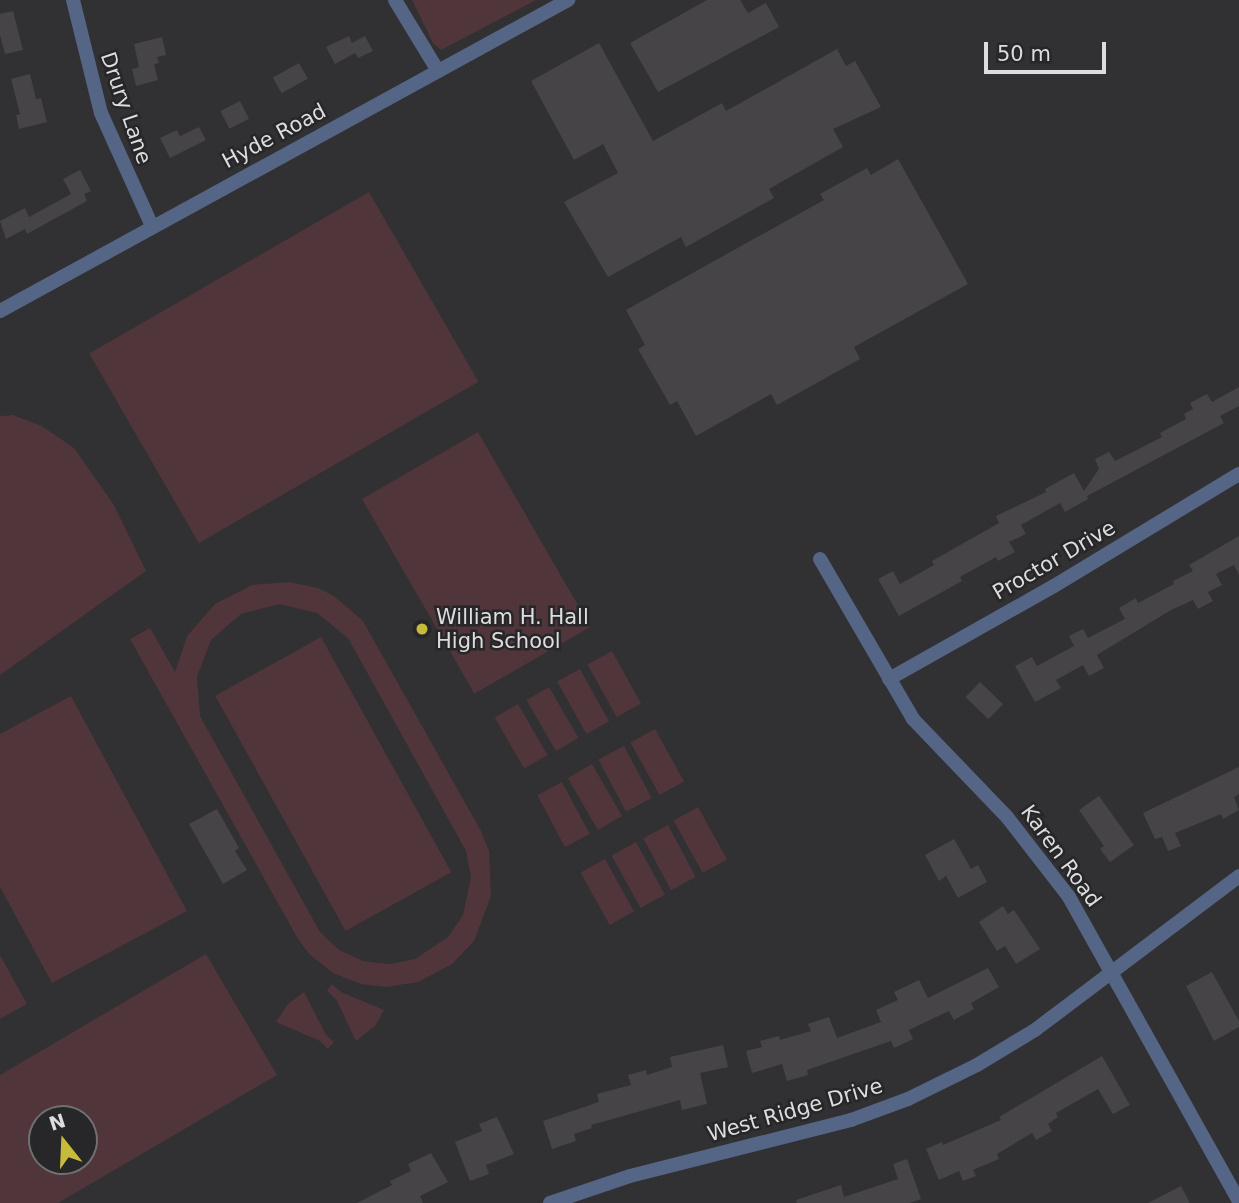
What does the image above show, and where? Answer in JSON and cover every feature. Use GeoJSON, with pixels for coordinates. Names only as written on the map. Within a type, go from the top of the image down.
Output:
{"type":"FeatureCollection","features":[{"type":"Feature","properties":{"kind":"street","name":"Drury Lane"},"geometry":{"type":"LineString","coordinates":[[73,0],[101,113],[152,226]]}},
{"type":"Feature","properties":{"kind":"street"},"geometry":{"type":"LineString","coordinates":[[396,0],[438,71]]}},
{"type":"Feature","properties":{"kind":"street","name":"Hyde Road"},"geometry":{"type":"LineString","coordinates":[[0,311],[568,0]]}},
{"type":"Feature","properties":{"kind":"street","name":"Proctor Drive"},"geometry":{"type":"LineString","coordinates":[[889,679],[1054,586],[1239,474]]}},
{"type":"Feature","properties":{"kind":"street","name":"Karen Road"},"geometry":{"type":"LineString","coordinates":[[820,558],[889,679],[923,732],[1007,817],[1069,897],[1239,1201]]}},
{"type":"Feature","properties":{"kind":"street","name":"West Ridge Drive"},"geometry":{"type":"LineString","coordinates":[[550,1203],[630,1176],[851,1120],[908,1099],[977,1065],[1035,1030],[1239,876]]}},
{"type":"Feature","properties":{"kind":"shaded area"},"geometry":{"type":"Polygon","coordinates":[[[412,0],[536,0],[441,50],[433,43],[412,0]]]}},
{"type":"Feature","properties":{"kind":"shaded area"},"geometry":{"type":"Polygon","coordinates":[[[369,192],[479,382],[199,543],[89,354],[369,192]]]}},
{"type":"Feature","properties":{"kind":"shaded area"},"geometry":{"type":"Polygon","coordinates":[[[13,415],[42,426],[74,448],[114,505],[146,571],[0,675],[0,416],[13,415]]]}},
{"type":"Feature","properties":{"kind":"shaded area"},"geometry":{"type":"Polygon","coordinates":[[[478,432],[590,627],[474,694],[362,499],[478,432]]]}},
{"type":"Feature","properties":{"kind":"shaded area"},"geometry":{"type":"Polygon","coordinates":[[[289,582],[318,588],[334,596],[363,621],[481,831],[489,851],[491,896],[474,941],[452,964],[418,982],[386,987],[361,984],[333,973],[309,954],[298,939],[130,639],[150,628],[175,672],[187,636],[215,604],[252,585],[289,582]],[[279,604],[241,614],[211,640],[197,677],[200,716],[320,932],[339,950],[363,961],[390,964],[415,959],[448,937],[463,915],[471,877],[466,851],[348,638],[317,613],[279,604]]]}},
{"type":"Feature","properties":{"kind":"shaded area"},"geometry":{"type":"Polygon","coordinates":[[[321,637],[451,872],[346,931],[215,696],[321,637]]]}},
{"type":"Feature","properties":{"kind":"shaded area"},"geometry":{"type":"Polygon","coordinates":[[[612,651],[641,703],[617,717],[588,665],[612,651]]]}},
{"type":"Feature","properties":{"kind":"shaded area"},"geometry":{"type":"Polygon","coordinates":[[[580,669],[609,721],[586,734],[557,682],[580,669]]]}},
{"type":"Feature","properties":{"kind":"shaded area"},"geometry":{"type":"Polygon","coordinates":[[[549,687],[578,738],[556,751],[526,700],[549,687]]]}},
{"type":"Feature","properties":{"kind":"shaded area"},"geometry":{"type":"Polygon","coordinates":[[[71,696],[187,911],[52,983],[0,887],[0,734],[71,696]]]}},
{"type":"Feature","properties":{"kind":"shaded area"},"geometry":{"type":"Polygon","coordinates":[[[518,704],[548,755],[524,769],[495,718],[518,704]]]}},
{"type":"Feature","properties":{"kind":"shaded area"},"geometry":{"type":"Polygon","coordinates":[[[655,729],[684,781],[660,795],[631,743],[655,729]]]}},
{"type":"Feature","properties":{"kind":"shaded area"},"geometry":{"type":"Polygon","coordinates":[[[624,746],[652,798],[626,812],[598,760],[624,746]]]}},
{"type":"Feature","properties":{"kind":"shaded area"},"geometry":{"type":"Polygon","coordinates":[[[592,764],[622,816],[598,830],[568,778],[592,764]]]}},
{"type":"Feature","properties":{"kind":"shaded area"},"geometry":{"type":"Polygon","coordinates":[[[562,782],[590,834],[565,847],[537,795],[562,782]]]}},
{"type":"Feature","properties":{"kind":"shaded area"},"geometry":{"type":"Polygon","coordinates":[[[698,807],[727,859],[703,873],[674,821],[698,807]]]}},
{"type":"Feature","properties":{"kind":"shaded area"},"geometry":{"type":"Polygon","coordinates":[[[668,825],[696,877],[671,890],[643,838],[668,825]]]}},
{"type":"Feature","properties":{"kind":"shaded area"},"geometry":{"type":"Polygon","coordinates":[[[636,842],[665,894],[641,908],[612,856],[636,842]]]}},
{"type":"Feature","properties":{"kind":"shaded area"},"geometry":{"type":"Polygon","coordinates":[[[605,859],[634,911],[610,925],[581,873],[605,859]]]}},
{"type":"Feature","properties":{"kind":"shaded area"},"geometry":{"type":"Polygon","coordinates":[[[206,954],[277,1075],[58,1203],[0,1203],[0,1075],[206,954]]]}},
{"type":"Feature","properties":{"kind":"shaded area"},"geometry":{"type":"Polygon","coordinates":[[[0,955],[27,1004],[0,1019],[0,955]]]}},
{"type":"Feature","properties":{"kind":"shaded area"},"geometry":{"type":"Polygon","coordinates":[[[332,984],[341,992],[384,1010],[375,1026],[356,1041],[336,999],[327,991],[332,984]]]}},
{"type":"Feature","properties":{"kind":"shaded area"},"geometry":{"type":"Polygon","coordinates":[[[304,992],[326,1035],[334,1042],[328,1049],[320,1041],[276,1022],[288,1004],[304,992]]]}},
{"type":"Feature","properties":{"kind":"building"},"geometry":{"type":"Polygon","coordinates":[[[707,0],[740,0],[748,13],[766,3],[779,27],[658,92],[630,43],[707,0]]]}},
{"type":"Feature","properties":{"kind":"building"},"geometry":{"type":"Polygon","coordinates":[[[13,11],[23,50],[5,54],[0,35],[0,14],[13,11]]]}},
{"type":"Feature","properties":{"kind":"building"},"geometry":{"type":"Polygon","coordinates":[[[349,36],[352,43],[365,36],[373,51],[358,58],[355,53],[335,64],[326,47],[349,36]]]}},
{"type":"Feature","properties":{"kind":"building"},"geometry":{"type":"Polygon","coordinates":[[[162,37],[166,55],[157,57],[159,63],[154,64],[158,80],[136,86],[132,69],[139,67],[134,44],[162,37]]]}},
{"type":"Feature","properties":{"kind":"building"},"geometry":{"type":"Polygon","coordinates":[[[599,43],[653,141],[722,103],[726,111],[837,49],[846,66],[855,61],[881,107],[833,129],[843,147],[769,189],[774,198],[686,247],[681,237],[608,277],[564,202],[618,173],[603,144],[574,160],[531,81],[599,43]]]}},
{"type":"Feature","properties":{"kind":"building"},"geometry":{"type":"Polygon","coordinates":[[[299,63],[308,79],[281,93],[273,78],[299,63]]]}},
{"type":"Feature","properties":{"kind":"building"},"geometry":{"type":"Polygon","coordinates":[[[30,74],[36,99],[41,98],[47,122],[19,129],[16,115],[20,114],[11,79],[30,74]]]}},
{"type":"Feature","properties":{"kind":"building"},"geometry":{"type":"Polygon","coordinates":[[[240,101],[249,119],[229,129],[220,111],[240,101]]]}},
{"type":"Feature","properties":{"kind":"building"},"geometry":{"type":"Polygon","coordinates":[[[199,127],[206,140],[170,158],[160,138],[177,130],[180,136],[199,127]]]}},
{"type":"Feature","properties":{"kind":"building"},"geometry":{"type":"Polygon","coordinates":[[[898,159],[968,284],[854,347],[860,359],[777,405],[771,394],[696,436],[677,401],[670,405],[638,349],[645,345],[626,310],[824,200],[820,194],[867,168],[871,175],[898,159]]]}},
{"type":"Feature","properties":{"kind":"building"},"geometry":{"type":"Polygon","coordinates":[[[80,170],[91,191],[84,194],[87,201],[27,234],[25,229],[6,239],[0,221],[25,208],[29,217],[71,194],[63,179],[80,170]]]}},
{"type":"Feature","properties":{"kind":"building"},"geometry":{"type":"Polygon","coordinates":[[[1239,387],[1239,406],[1220,416],[1224,423],[1087,496],[1088,499],[1065,512],[1060,503],[1021,525],[1026,534],[1009,542],[1015,552],[998,561],[996,557],[960,577],[962,581],[899,616],[878,579],[893,571],[900,584],[934,565],[932,561],[999,523],[996,516],[1046,492],[1045,489],[1074,473],[1084,491],[1099,469],[1095,459],[1109,452],[1115,461],[1162,437],[1160,433],[1186,419],[1184,414],[1193,409],[1190,403],[1207,394],[1212,402],[1239,387]]]}},
{"type":"Feature","properties":{"kind":"building"},"geometry":{"type":"Polygon","coordinates":[[[1239,536],[1239,575],[1234,565],[1216,574],[1222,585],[1208,592],[1213,601],[1198,609],[1193,600],[1171,610],[1097,655],[1104,668],[1089,676],[1083,665],[1056,680],[1061,688],[1035,702],[1015,666],[1032,657],[1037,666],[1074,646],[1069,636],[1083,629],[1088,638],[1125,619],[1119,608],[1136,598],[1138,603],[1174,584],[1173,581],[1193,571],[1189,565],[1239,536]]]}},
{"type":"Feature","properties":{"kind":"building"},"geometry":{"type":"Polygon","coordinates":[[[980,682],[1003,704],[988,719],[965,697],[980,682]]]}},
{"type":"Feature","properties":{"kind":"building"},"geometry":{"type":"Polygon","coordinates":[[[1239,767],[1239,794],[1234,797],[1239,810],[1223,819],[1221,814],[1175,833],[1181,846],[1168,851],[1162,837],[1155,839],[1143,813],[1239,767]]]}},
{"type":"Feature","properties":{"kind":"building"},"geometry":{"type":"Polygon","coordinates":[[[1099,796],[1134,845],[1110,862],[1100,849],[1104,846],[1079,810],[1099,796]]]}},
{"type":"Feature","properties":{"kind":"building"},"geometry":{"type":"Polygon","coordinates":[[[217,809],[239,848],[235,851],[247,870],[223,884],[189,824],[217,809]]]}},
{"type":"Feature","properties":{"kind":"building"},"geometry":{"type":"Polygon","coordinates":[[[954,839],[971,869],[978,865],[987,882],[958,898],[946,876],[939,881],[925,855],[954,839]]]}},
{"type":"Feature","properties":{"kind":"building"},"geometry":{"type":"Polygon","coordinates":[[[1003,906],[1008,914],[1014,910],[1040,949],[1016,964],[1005,946],[997,951],[979,922],[1003,906]]]}},
{"type":"Feature","properties":{"kind":"building"},"geometry":{"type":"Polygon","coordinates":[[[988,968],[999,987],[971,1003],[974,1009],[954,1020],[949,1011],[909,1030],[913,1039],[894,1048],[891,1041],[807,1070],[808,1075],[787,1081],[782,1064],[752,1073],[746,1051],[762,1047],[760,1041],[779,1036],[780,1040],[811,1031],[808,1024],[829,1017],[837,1038],[881,1022],[876,1010],[898,1000],[894,992],[919,980],[928,998],[988,968]]]}},
{"type":"Feature","properties":{"kind":"building"},"geometry":{"type":"Polygon","coordinates":[[[1212,972],[1239,1021],[1239,1027],[1214,1041],[1186,986],[1212,972]]]}},
{"type":"Feature","properties":{"kind":"building"},"geometry":{"type":"Polygon","coordinates":[[[723,1045],[728,1067],[700,1073],[707,1104],[682,1110],[680,1100],[591,1125],[592,1128],[574,1134],[576,1141],[552,1149],[543,1121],[599,1102],[597,1094],[631,1085],[628,1075],[646,1070],[647,1075],[672,1067],[670,1057],[723,1045]]]}},
{"type":"Feature","properties":{"kind":"building"},"geometry":{"type":"Polygon","coordinates":[[[1102,1056],[1130,1105],[1113,1114],[1098,1089],[1056,1113],[1058,1117],[1048,1124],[1052,1131],[1036,1140],[1032,1133],[997,1154],[999,1159],[973,1170],[976,1176],[963,1181],[959,1171],[939,1180],[926,1149],[942,1142],[943,1145],[1001,1120],[999,1117],[1102,1056]]]}},
{"type":"Feature","properties":{"kind":"building"},"geometry":{"type":"Polygon","coordinates":[[[497,1117],[514,1154],[486,1165],[489,1174],[470,1181],[455,1142],[482,1131],[479,1124],[497,1117]]]}},
{"type":"Feature","properties":{"kind":"building"},"geometry":{"type":"Polygon","coordinates":[[[431,1153],[448,1182],[420,1196],[423,1203],[357,1203],[392,1185],[390,1181],[411,1171],[408,1164],[431,1153]]]}},
{"type":"Feature","properties":{"kind":"building"},"geometry":{"type":"Polygon","coordinates":[[[907,1159],[921,1199],[909,1203],[797,1203],[796,1200],[841,1185],[844,1197],[898,1179],[893,1164],[907,1159]]]}},
{"type":"Feature","properties":{"kind":"building"},"geometry":{"type":"Polygon","coordinates":[[[1181,1186],[1190,1203],[1148,1203],[1181,1186]]]}},
{"type":"Feature","properties":{"kind":"place","name":"William H. Hall High School"},"geometry":{"type":"Point","coordinates":[422,629]}}]}
